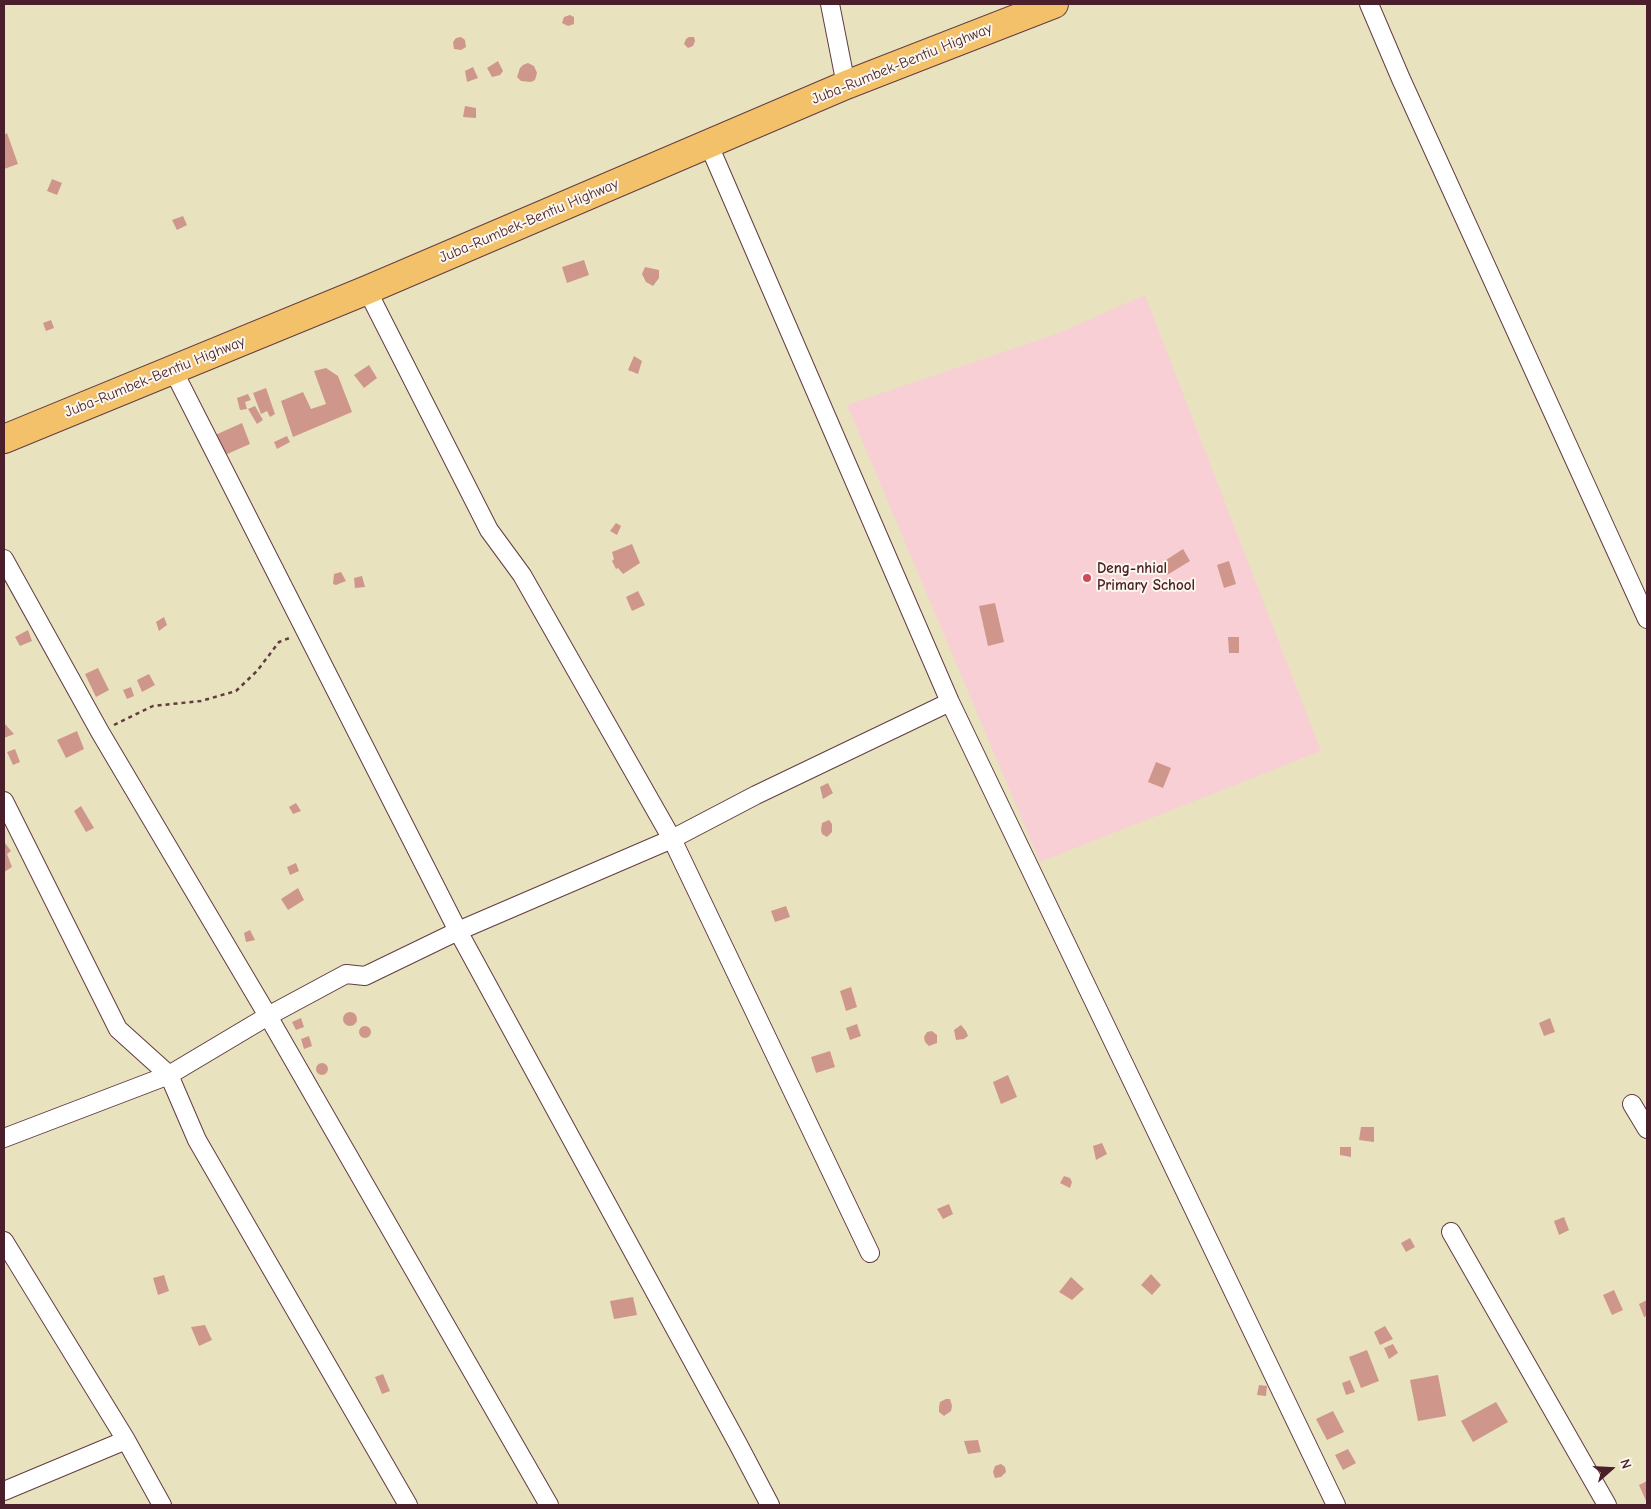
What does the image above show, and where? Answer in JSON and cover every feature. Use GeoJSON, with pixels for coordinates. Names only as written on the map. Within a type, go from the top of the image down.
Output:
{"type":"FeatureCollection","features":[{"type":"Feature","properties":{"kind":"main road","name":"Juba-Rumbek-Bentiu Highway"},"geometry":{"type":"LineString","coordinates":[[4,439],[367,290],[846,85],[1054,4]]}},
{"type":"Feature","properties":{"kind":"street"},"geometry":{"type":"LineString","coordinates":[[830,4],[846,85]]}},
{"type":"Feature","properties":{"kind":"street"},"geometry":{"type":"LineString","coordinates":[[1369,4],[1401,79],[1647,619]]}},
{"type":"Feature","properties":{"kind":"street"},"geometry":{"type":"LineString","coordinates":[[708,143],[950,702],[1336,1505]]}},
{"type":"Feature","properties":{"kind":"street"},"geometry":{"type":"LineString","coordinates":[[367,290],[489,530],[522,575],[672,838],[870,1253]]}},
{"type":"Feature","properties":{"kind":"street"},"geometry":{"type":"LineString","coordinates":[[173,370],[458,931],[770,1505]]}},
{"type":"Feature","properties":{"kind":"street"},"geometry":{"type":"LineString","coordinates":[[4,559],[100,732],[268,1016],[549,1505]]}},
{"type":"Feature","properties":{"kind":"street"},"geometry":{"type":"LineString","coordinates":[[4,1138],[169,1075],[268,1016],[346,974],[365,976],[458,931],[672,838],[756,794],[950,702]]}},
{"type":"Feature","properties":{"kind":"street"},"geometry":{"type":"LineString","coordinates":[[4,801],[118,1029],[169,1075],[197,1140],[408,1505]]}},
{"type":"Feature","properties":{"kind":"street"},"geometry":{"type":"LineString","coordinates":[[1632,1104],[1647,1129]]}},
{"type":"Feature","properties":{"kind":"street"},"geometry":{"type":"LineString","coordinates":[[1450,1232],[1607,1505]]}},
{"type":"Feature","properties":{"kind":"street"},"geometry":{"type":"LineString","coordinates":[[4,1240],[126,1440],[162,1505]]}},
{"type":"Feature","properties":{"kind":"street"},"geometry":{"type":"LineString","coordinates":[[4,1491],[126,1440]]}},
{"type":"Feature","properties":{"kind":"path"},"geometry":{"type":"LineString","coordinates":[[100,732],[153,706],[201,701],[236,691],[257,671],[279,642],[304,631]]}},
{"type":"Feature","properties":{"kind":"shaded area","name":"Deng-nhial Primary School"},"geometry":{"type":"Polygon","coordinates":[[[1145,295],[1321,751],[1040,862],[847,405],[1056,334],[1145,295]]]}},
{"type":"Feature","properties":{"kind":"building"},"geometry":{"type":"Polygon","coordinates":[[[570,15],[574,17],[574,24],[568,26],[562,23],[564,17],[570,15]]]}},
{"type":"Feature","properties":{"kind":"building"},"geometry":{"type":"Polygon","coordinates":[[[461,37],[465,40],[466,47],[461,50],[454,49],[453,42],[456,38],[461,37]]]}},
{"type":"Feature","properties":{"kind":"building"},"geometry":{"type":"Polygon","coordinates":[[[689,37],[694,37],[695,41],[693,46],[688,48],[684,44],[689,37]]]}},
{"type":"Feature","properties":{"kind":"building"},"geometry":{"type":"Polygon","coordinates":[[[498,61],[503,71],[500,75],[492,77],[487,68],[498,61]]]}},
{"type":"Feature","properties":{"kind":"building"},"geometry":{"type":"Polygon","coordinates":[[[528,63],[534,66],[537,73],[535,80],[531,82],[521,81],[517,77],[520,68],[528,63]]]}},
{"type":"Feature","properties":{"kind":"building"},"geometry":{"type":"Polygon","coordinates":[[[473,67],[478,78],[467,82],[465,71],[473,67]]]}},
{"type":"Feature","properties":{"kind":"building"},"geometry":{"type":"Polygon","coordinates":[[[465,106],[476,108],[476,118],[463,117],[465,106]]]}},
{"type":"Feature","properties":{"kind":"building"},"geometry":{"type":"Polygon","coordinates":[[[7,133],[18,164],[4,169],[4,135],[7,133]]]}},
{"type":"Feature","properties":{"kind":"building"},"geometry":{"type":"Polygon","coordinates":[[[52,179],[62,183],[57,195],[47,191],[52,179]]]}},
{"type":"Feature","properties":{"kind":"building"},"geometry":{"type":"Polygon","coordinates":[[[183,216],[187,225],[177,230],[172,220],[183,216]]]}},
{"type":"Feature","properties":{"kind":"building"},"geometry":{"type":"Polygon","coordinates":[[[584,260],[589,275],[567,283],[562,267],[584,260]]]}},
{"type":"Feature","properties":{"kind":"building"},"geometry":{"type":"Polygon","coordinates":[[[645,267],[659,270],[659,278],[653,286],[646,282],[642,274],[645,267]]]}},
{"type":"Feature","properties":{"kind":"building"},"geometry":{"type":"Polygon","coordinates":[[[51,320],[54,328],[46,331],[43,323],[51,320]]]}},
{"type":"Feature","properties":{"kind":"building"},"geometry":{"type":"Polygon","coordinates":[[[634,356],[642,361],[638,374],[628,370],[634,356]]]}},
{"type":"Feature","properties":{"kind":"building"},"geometry":{"type":"Polygon","coordinates":[[[369,365],[377,378],[364,388],[354,375],[369,365]]]}},
{"type":"Feature","properties":{"kind":"building"},"geometry":{"type":"Polygon","coordinates":[[[326,368],[338,376],[352,412],[293,437],[281,401],[303,392],[311,409],[326,404],[314,371],[326,368]]]}},
{"type":"Feature","properties":{"kind":"building"},"geometry":{"type":"Polygon","coordinates":[[[266,388],[275,414],[270,417],[267,411],[261,414],[253,393],[266,388]]]}},
{"type":"Feature","properties":{"kind":"building"},"geometry":{"type":"Polygon","coordinates":[[[248,394],[251,400],[245,402],[247,409],[240,410],[237,398],[248,394]]]}},
{"type":"Feature","properties":{"kind":"building"},"geometry":{"type":"Polygon","coordinates":[[[255,406],[263,420],[257,424],[248,409],[255,406]]]}},
{"type":"Feature","properties":{"kind":"building"},"geometry":{"type":"Polygon","coordinates":[[[242,423],[250,444],[225,455],[213,436],[242,423]]]}},
{"type":"Feature","properties":{"kind":"building"},"geometry":{"type":"Polygon","coordinates":[[[287,436],[290,442],[277,449],[274,442],[287,436]]]}},
{"type":"Feature","properties":{"kind":"building"},"geometry":{"type":"Polygon","coordinates":[[[616,523],[621,526],[617,535],[610,531],[616,523]]]}},
{"type":"Feature","properties":{"kind":"building"},"geometry":{"type":"Polygon","coordinates":[[[632,544],[640,563],[623,574],[618,568],[616,569],[612,561],[614,559],[612,552],[632,544]]]}},
{"type":"Feature","properties":{"kind":"building"},"geometry":{"type":"Polygon","coordinates":[[[1183,549],[1190,561],[1167,575],[1160,564],[1183,549]]]}},
{"type":"Feature","properties":{"kind":"building"},"geometry":{"type":"Polygon","coordinates":[[[1229,561],[1236,584],[1224,588],[1217,565],[1229,561]]]}},
{"type":"Feature","properties":{"kind":"building"},"geometry":{"type":"Polygon","coordinates":[[[341,572],[346,581],[336,585],[333,584],[334,574],[341,572]]]}},
{"type":"Feature","properties":{"kind":"building"},"geometry":{"type":"Polygon","coordinates":[[[362,576],[365,587],[355,588],[354,578],[362,576]]]}},
{"type":"Feature","properties":{"kind":"building"},"geometry":{"type":"Polygon","coordinates":[[[638,591],[645,605],[632,611],[626,597],[638,591]]]}},
{"type":"Feature","properties":{"kind":"building"},"geometry":{"type":"Polygon","coordinates":[[[995,603],[1004,642],[988,646],[979,606],[995,603]]]}},
{"type":"Feature","properties":{"kind":"building"},"geometry":{"type":"Polygon","coordinates":[[[164,617],[167,625],[159,631],[156,622],[164,617]]]}},
{"type":"Feature","properties":{"kind":"building"},"geometry":{"type":"Polygon","coordinates":[[[28,630],[32,641],[20,646],[15,637],[28,630]]]}},
{"type":"Feature","properties":{"kind":"building"},"geometry":{"type":"Polygon","coordinates":[[[1228,637],[1239,637],[1239,653],[1229,653],[1228,637]]]}},
{"type":"Feature","properties":{"kind":"building"},"geometry":{"type":"Polygon","coordinates":[[[98,668],[109,690],[96,697],[85,674],[98,668]]]}},
{"type":"Feature","properties":{"kind":"building"},"geometry":{"type":"Polygon","coordinates":[[[149,674],[155,685],[142,692],[137,680],[149,674]]]}},
{"type":"Feature","properties":{"kind":"building"},"geometry":{"type":"Polygon","coordinates":[[[131,687],[134,696],[127,699],[123,690],[131,687]]]}},
{"type":"Feature","properties":{"kind":"building"},"geometry":{"type":"Polygon","coordinates":[[[4,723],[14,734],[4,738],[4,723]]]}},
{"type":"Feature","properties":{"kind":"building"},"geometry":{"type":"Polygon","coordinates":[[[77,731],[84,749],[66,758],[57,740],[77,731]]]}},
{"type":"Feature","properties":{"kind":"building"},"geometry":{"type":"Polygon","coordinates":[[[15,749],[20,762],[13,765],[7,752],[15,749]]]}},
{"type":"Feature","properties":{"kind":"building"},"geometry":{"type":"Polygon","coordinates":[[[1156,762],[1171,768],[1163,788],[1148,782],[1156,762]]]}},
{"type":"Feature","properties":{"kind":"building"},"geometry":{"type":"Polygon","coordinates":[[[828,783],[833,793],[823,799],[820,787],[828,783]]]}},
{"type":"Feature","properties":{"kind":"building"},"geometry":{"type":"Polygon","coordinates":[[[296,803],[301,811],[293,814],[289,807],[296,803]]]}},
{"type":"Feature","properties":{"kind":"building"},"geometry":{"type":"Polygon","coordinates":[[[81,806],[94,828],[86,832],[74,811],[81,806]]]}},
{"type":"Feature","properties":{"kind":"building"},"geometry":{"type":"Polygon","coordinates":[[[829,820],[832,824],[832,832],[827,837],[822,834],[821,830],[822,823],[829,820]]]}},
{"type":"Feature","properties":{"kind":"building"},"geometry":{"type":"Polygon","coordinates":[[[4,843],[11,851],[7,854],[12,867],[4,872],[4,843]]]}},
{"type":"Feature","properties":{"kind":"building"},"geometry":{"type":"Polygon","coordinates":[[[296,863],[299,871],[290,875],[287,867],[296,863]]]}},
{"type":"Feature","properties":{"kind":"building"},"geometry":{"type":"Polygon","coordinates":[[[298,888],[304,900],[288,910],[281,899],[298,888]]]}},
{"type":"Feature","properties":{"kind":"building"},"geometry":{"type":"Polygon","coordinates":[[[786,906],[790,917],[775,922],[771,911],[786,906]]]}},
{"type":"Feature","properties":{"kind":"building"},"geometry":{"type":"Polygon","coordinates":[[[250,930],[255,940],[246,942],[244,933],[250,930]]]}},
{"type":"Feature","properties":{"kind":"building"},"geometry":{"type":"Polygon","coordinates":[[[851,987],[857,1007],[846,1011],[840,991],[851,987]]]}},
{"type":"Feature","properties":{"kind":"building"},"geometry":{"type":"Polygon","coordinates":[[[347,1012],[353,1012],[357,1019],[353,1026],[347,1026],[343,1022],[343,1016],[347,1012]]]}},
{"type":"Feature","properties":{"kind":"building"},"geometry":{"type":"Polygon","coordinates":[[[301,1018],[304,1027],[296,1030],[292,1022],[301,1018]]]}},
{"type":"Feature","properties":{"kind":"building"},"geometry":{"type":"Polygon","coordinates":[[[1550,1018],[1555,1032],[1544,1036],[1539,1023],[1550,1018]]]}},
{"type":"Feature","properties":{"kind":"building"},"geometry":{"type":"Polygon","coordinates":[[[857,1024],[861,1036],[850,1040],[846,1028],[857,1024]]]}},
{"type":"Feature","properties":{"kind":"building"},"geometry":{"type":"Polygon","coordinates":[[[961,1025],[968,1036],[964,1039],[956,1040],[954,1030],[961,1025]]]}},
{"type":"Feature","properties":{"kind":"building"},"geometry":{"type":"Polygon","coordinates":[[[363,1026],[367,1026],[371,1032],[367,1038],[363,1038],[359,1034],[359,1030],[363,1026]]]}},
{"type":"Feature","properties":{"kind":"building"},"geometry":{"type":"Polygon","coordinates":[[[932,1031],[937,1035],[937,1043],[929,1046],[925,1042],[924,1037],[927,1032],[932,1031]]]}},
{"type":"Feature","properties":{"kind":"building"},"geometry":{"type":"Polygon","coordinates":[[[309,1036],[312,1046],[304,1049],[301,1039],[309,1036]]]}},
{"type":"Feature","properties":{"kind":"building"},"geometry":{"type":"Polygon","coordinates":[[[830,1051],[835,1067],[816,1073],[811,1057],[830,1051]]]}},
{"type":"Feature","properties":{"kind":"building"},"geometry":{"type":"Polygon","coordinates":[[[320,1063],[324,1063],[328,1069],[324,1075],[320,1075],[316,1071],[316,1067],[320,1063]]]}},
{"type":"Feature","properties":{"kind":"building"},"geometry":{"type":"Polygon","coordinates":[[[1008,1075],[1017,1097],[1001,1104],[993,1082],[1008,1075]]]}},
{"type":"Feature","properties":{"kind":"building"},"geometry":{"type":"Polygon","coordinates":[[[1361,1127],[1374,1127],[1374,1142],[1359,1140],[1361,1127]]]}},
{"type":"Feature","properties":{"kind":"building"},"geometry":{"type":"Polygon","coordinates":[[[1102,1143],[1107,1154],[1096,1160],[1093,1146],[1102,1143]]]}},
{"type":"Feature","properties":{"kind":"building"},"geometry":{"type":"Polygon","coordinates":[[[1340,1147],[1351,1147],[1351,1157],[1340,1155],[1340,1147]]]}},
{"type":"Feature","properties":{"kind":"building"},"geometry":{"type":"Polygon","coordinates":[[[1064,1176],[1070,1178],[1072,1182],[1070,1188],[1060,1183],[1064,1176]]]}},
{"type":"Feature","properties":{"kind":"building"},"geometry":{"type":"Polygon","coordinates":[[[949,1204],[953,1214],[943,1219],[937,1209],[949,1204]]]}},
{"type":"Feature","properties":{"kind":"building"},"geometry":{"type":"Polygon","coordinates":[[[1564,1217],[1569,1230],[1559,1235],[1554,1221],[1564,1217]]]}},
{"type":"Feature","properties":{"kind":"building"},"geometry":{"type":"Polygon","coordinates":[[[1410,1238],[1415,1247],[1406,1252],[1401,1243],[1410,1238]]]}},
{"type":"Feature","properties":{"kind":"building"},"geometry":{"type":"Polygon","coordinates":[[[1151,1274],[1161,1285],[1152,1295],[1141,1285],[1151,1274]]]}},
{"type":"Feature","properties":{"kind":"building"},"geometry":{"type":"Polygon","coordinates":[[[164,1275],[169,1291],[158,1295],[153,1278],[164,1275]]]}},
{"type":"Feature","properties":{"kind":"building"},"geometry":{"type":"Polygon","coordinates":[[[1071,1277],[1084,1289],[1072,1300],[1059,1292],[1071,1277]]]}},
{"type":"Feature","properties":{"kind":"building"},"geometry":{"type":"Polygon","coordinates":[[[1614,1290],[1623,1310],[1612,1315],[1603,1295],[1614,1290]]]}},
{"type":"Feature","properties":{"kind":"building"},"geometry":{"type":"Polygon","coordinates":[[[633,1297],[637,1315],[614,1319],[610,1301],[633,1297]]]}},
{"type":"Feature","properties":{"kind":"building"},"geometry":{"type":"Polygon","coordinates":[[[1647,1300],[1647,1316],[1644,1317],[1639,1304],[1647,1300]]]}},
{"type":"Feature","properties":{"kind":"building"},"geometry":{"type":"Polygon","coordinates":[[[205,1325],[212,1340],[199,1346],[191,1327],[205,1325]]]}},
{"type":"Feature","properties":{"kind":"building"},"geometry":{"type":"Polygon","coordinates":[[[1385,1326],[1393,1339],[1380,1345],[1374,1332],[1385,1326]]]}},
{"type":"Feature","properties":{"kind":"building"},"geometry":{"type":"Polygon","coordinates":[[[1393,1344],[1398,1353],[1389,1359],[1384,1348],[1393,1344]]]}},
{"type":"Feature","properties":{"kind":"building"},"geometry":{"type":"Polygon","coordinates":[[[1367,1350],[1379,1381],[1361,1388],[1349,1357],[1367,1350]]]}},
{"type":"Feature","properties":{"kind":"building"},"geometry":{"type":"Polygon","coordinates":[[[383,1374],[390,1391],[382,1394],[375,1377],[383,1374]]]}},
{"type":"Feature","properties":{"kind":"building"},"geometry":{"type":"Polygon","coordinates":[[[1438,1375],[1446,1416],[1418,1421],[1410,1380],[1438,1375]]]}},
{"type":"Feature","properties":{"kind":"building"},"geometry":{"type":"Polygon","coordinates":[[[1350,1380],[1355,1392],[1346,1395],[1342,1383],[1350,1380]]]}},
{"type":"Feature","properties":{"kind":"building"},"geometry":{"type":"Polygon","coordinates":[[[1259,1385],[1267,1386],[1266,1396],[1257,1395],[1259,1385]]]}},
{"type":"Feature","properties":{"kind":"building"},"geometry":{"type":"Polygon","coordinates":[[[950,1399],[952,1406],[951,1411],[944,1416],[939,1412],[939,1407],[940,1402],[950,1399]]]}},
{"type":"Feature","properties":{"kind":"building"},"geometry":{"type":"Polygon","coordinates":[[[1496,1402],[1508,1422],[1473,1442],[1461,1421],[1496,1402]]]}},
{"type":"Feature","properties":{"kind":"building"},"geometry":{"type":"Polygon","coordinates":[[[1333,1411],[1344,1432],[1327,1440],[1316,1419],[1333,1411]]]}},
{"type":"Feature","properties":{"kind":"building"},"geometry":{"type":"Polygon","coordinates":[[[978,1440],[981,1452],[968,1454],[964,1441],[978,1440]]]}},
{"type":"Feature","properties":{"kind":"building"},"geometry":{"type":"Polygon","coordinates":[[[1348,1449],[1356,1463],[1343,1470],[1335,1455],[1348,1449]]]}},
{"type":"Feature","properties":{"kind":"building"},"geometry":{"type":"Polygon","coordinates":[[[1001,1464],[1005,1467],[1006,1472],[1001,1477],[995,1478],[993,1472],[995,1466],[1001,1464]]]}},
{"type":"Feature","properties":{"kind":"building"},"geometry":{"type":"Polygon","coordinates":[[[1647,1481],[1647,1503],[1639,1485],[1647,1481]]]}},
{"type":"Feature","properties":{"kind":"place","name":"Deng-nhial Primary School"},"geometry":{"type":"Point","coordinates":[1087,578]}}]}
